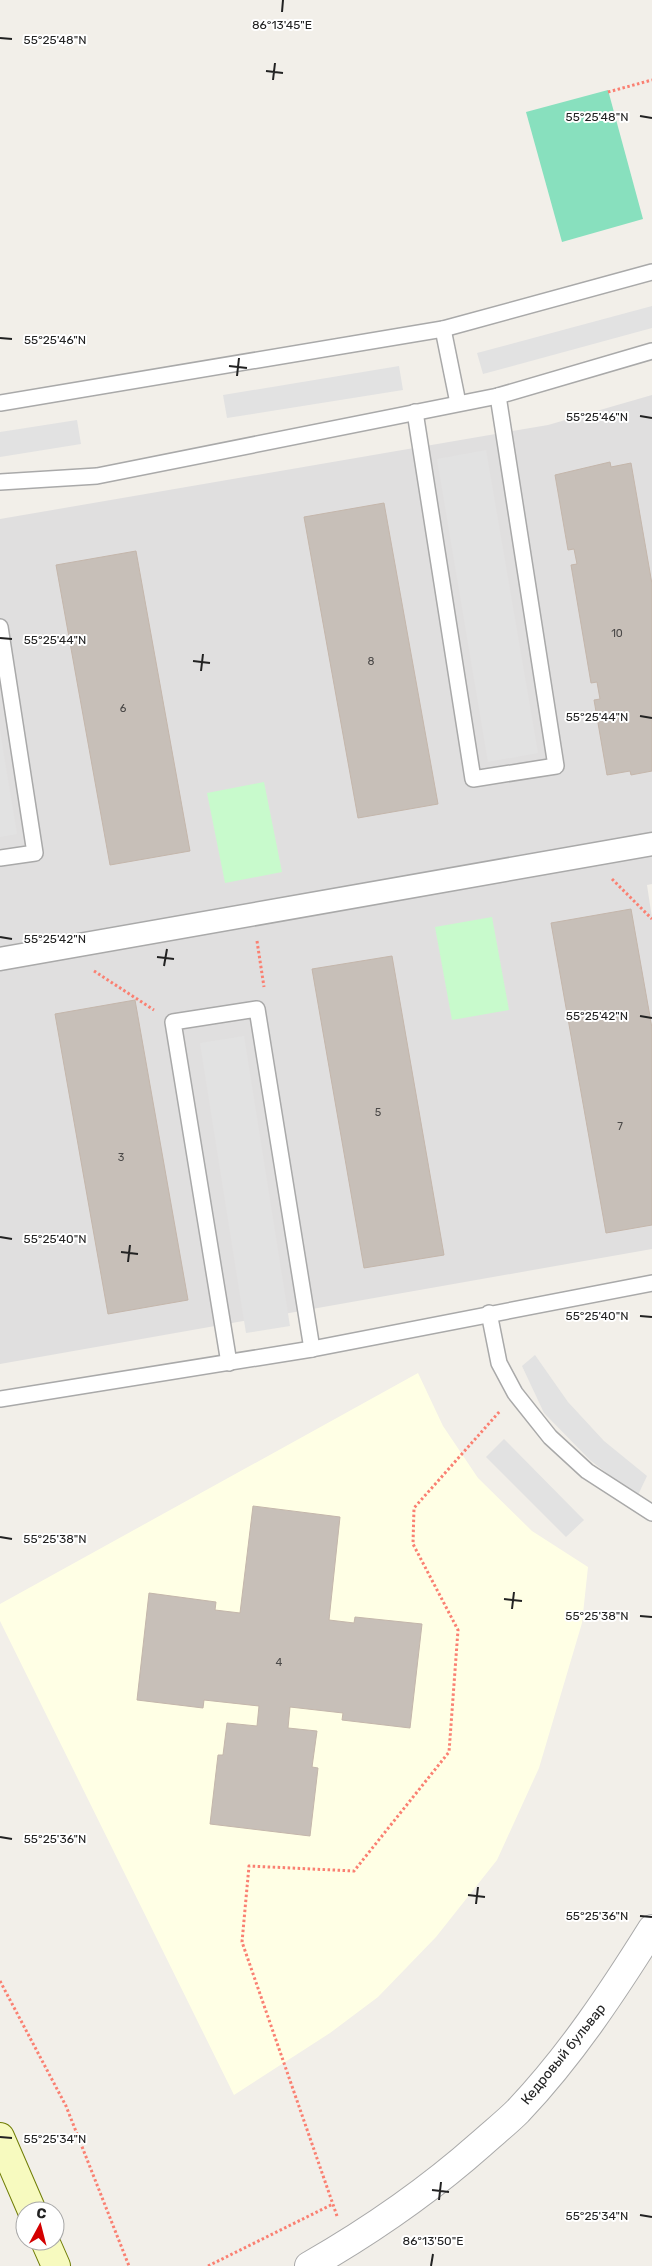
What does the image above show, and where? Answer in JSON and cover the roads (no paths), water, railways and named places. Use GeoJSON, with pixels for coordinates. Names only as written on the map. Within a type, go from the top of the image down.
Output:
{"type":"FeatureCollection","features":[{"type":"Feature","properties":{"kind":"main road"},"geometry":{"type":"LineString","coordinates":[[0,2137],[28,2201]]}},
{"type":"Feature","properties":{"kind":"main road"},"geometry":{"type":"LineString","coordinates":[[49,2251],[56,2266]]}},
{"type":"Feature","properties":{"kind":"street"},"geometry":{"type":"LineString","coordinates":[[0,959],[652,844]]}},
{"type":"Feature","properties":{"kind":"street","name":"Кедровый бульвар"},"geometry":{"type":"LineString","coordinates":[[309,2266],[402,2208],[461,2161],[517,2112],[568,2052],[614,1990],[652,1929]]}},
{"type":"Feature","properties":{"kind":"lane"},"geometry":{"type":"LineString","coordinates":[[0,403],[443,329],[652,272]]}},
{"type":"Feature","properties":{"kind":"lane"},"geometry":{"type":"LineString","coordinates":[[443,329],[458,403]]}},
{"type":"Feature","properties":{"kind":"lane"},"geometry":{"type":"LineString","coordinates":[[0,482],[97,476],[498,396],[652,351]]}},
{"type":"Feature","properties":{"kind":"lane"},"geometry":{"type":"LineString","coordinates":[[415,412],[473,779],[556,766],[498,396]]}},
{"type":"Feature","properties":{"kind":"lane"},"geometry":{"type":"LineString","coordinates":[[0,627],[35,853],[0,858]]}},
{"type":"Feature","properties":{"kind":"lane"},"geometry":{"type":"LineString","coordinates":[[229,1362],[173,1022],[257,1009],[312,1349]]}},
{"type":"Feature","properties":{"kind":"lane"},"geometry":{"type":"LineString","coordinates":[[0,1399],[312,1349],[489,1313],[652,1283]]}},
{"type":"Feature","properties":{"kind":"lane"},"geometry":{"type":"LineString","coordinates":[[489,1313],[499,1363],[515,1393],[550,1436],[587,1471],[652,1513]]}}]}
